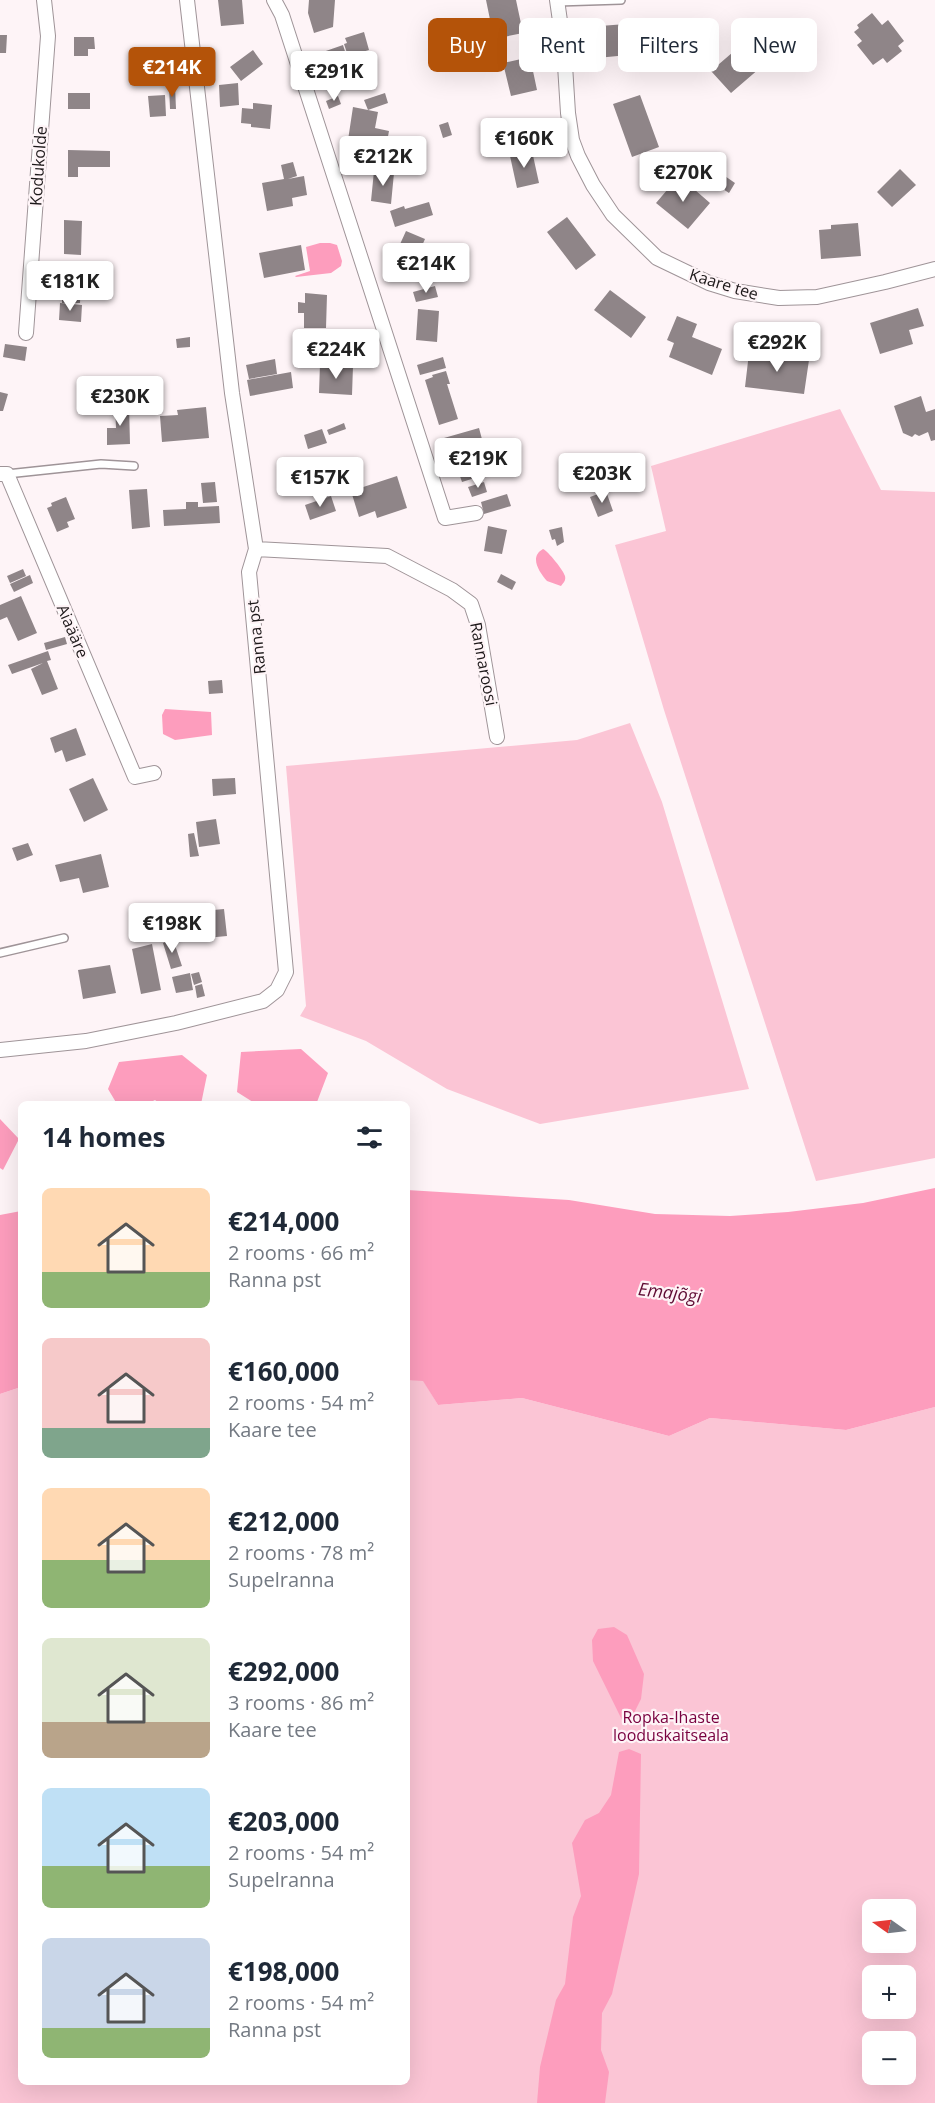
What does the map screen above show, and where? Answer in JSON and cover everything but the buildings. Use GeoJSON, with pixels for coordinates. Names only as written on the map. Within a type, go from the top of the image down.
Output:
{"type":"FeatureCollection","features":[{"type":"Feature","properties":{"kind":"street","name":"Kodukolde"},"geometry":{"type":"LineString","coordinates":[[26,333],[48,36],[44,0]]}},
{"type":"Feature","properties":{"kind":"street","name":"Ranna pst"},"geometry":{"type":"LineString","coordinates":[[0,1050],[86,1041],[176,1023],[263,1001],[277,990],[286,972],[249,572],[256,549],[232,393],[188,0]]}},
{"type":"Feature","properties":{"kind":"street"},"geometry":{"type":"LineString","coordinates":[[274,0],[282,15],[446,518],[476,513]]}},
{"type":"Feature","properties":{"kind":"street","name":"Kaare tee"},"geometry":{"type":"LineString","coordinates":[[557,1],[564,49],[568,113],[572,140],[578,156],[593,185],[613,214],[657,258],[709,283],[735,291],[780,298],[817,297],[935,269]]}},
{"type":"Feature","properties":{"kind":"street","name":"Aiaääre"},"geometry":{"type":"LineString","coordinates":[[4,474],[135,777],[154,773]]}},
{"type":"Feature","properties":{"kind":"street","name":"Rannaroosi"},"geometry":{"type":"LineString","coordinates":[[256,549],[387,556],[452,591],[471,604],[478,625],[497,737]]}},
{"type":"Feature","properties":{"kind":"lane"},"geometry":{"type":"LineString","coordinates":[[557,1],[621,0]]}},
{"type":"Feature","properties":{"kind":"lane"},"geometry":{"type":"LineString","coordinates":[[4,474],[102,464],[134,466]]}},
{"type":"Feature","properties":{"kind":"lane"},"geometry":{"type":"LineString","coordinates":[[0,953],[64,938]]}},
{"type":"Feature","properties":{"kind":"green space"},"geometry":{"type":"Polygon","coordinates":[[[840,409],[881,490],[935,492],[935,1158],[816,1181],[664,710],[615,545],[666,531],[651,466],[840,409]]]}},
{"type":"Feature","properties":{"kind":"green space"},"geometry":{"type":"Polygon","coordinates":[[[630,723],[662,802],[749,1089],[540,1124],[447,1089],[366,1041],[300,1016],[306,1006],[286,766],[577,740],[630,723]]]}},
{"type":"Feature","properties":{"kind":"green space","name":"Ropka-Ihaste looduskaitseala"},"geometry":{"type":"Polygon","coordinates":[[[410,1380],[423,1380],[438,1405],[522,1398],[669,1436],[710,1418],[846,1430],[935,1407],[935,2103],[0,2103],[0,1394],[18,1388],[18,2085],[410,2085],[410,1380]]]}},
{"type":"Feature","properties":{"kind":"water"},"geometry":{"type":"Polygon","coordinates":[[[320,243],[337,245],[342,261],[341,266],[331,273],[296,277],[310,271],[306,247],[320,243]]]}},
{"type":"Feature","properties":{"kind":"water"},"geometry":{"type":"Polygon","coordinates":[[[543,549],[564,573],[565,580],[561,586],[547,581],[537,565],[537,556],[543,549]]]}},
{"type":"Feature","properties":{"kind":"water"},"geometry":{"type":"Polygon","coordinates":[[[165,709],[211,712],[212,735],[175,740],[163,734],[162,715],[165,709]]]}},
{"type":"Feature","properties":{"kind":"water"},"geometry":{"type":"Polygon","coordinates":[[[301,1049],[328,1073],[317,1101],[251,1101],[237,1092],[241,1052],[301,1049]]]}},
{"type":"Feature","properties":{"kind":"water"},"geometry":{"type":"Polygon","coordinates":[[[182,1055],[207,1075],[202,1101],[115,1101],[108,1089],[119,1062],[182,1055]]]}},
{"type":"Feature","properties":{"kind":"water"},"geometry":{"type":"Polygon","coordinates":[[[0,1119],[18,1138],[18,1141],[3,1170],[0,1168],[0,1119]]]}},
{"type":"Feature","properties":{"kind":"water","name":"Emajõgi"},"geometry":{"type":"Polygon","coordinates":[[[935,1188],[935,1407],[846,1430],[710,1418],[669,1436],[522,1398],[438,1405],[423,1381],[410,1380],[410,1190],[569,1200],[655,1214],[730,1216],[863,1203],[935,1188]]]}},
{"type":"Feature","properties":{"kind":"water"},"geometry":{"type":"Polygon","coordinates":[[[18,1212],[18,1388],[0,1394],[0,1215],[18,1212]]]}},
{"type":"Feature","properties":{"kind":"water"},"geometry":{"type":"Polygon","coordinates":[[[614,1627],[627,1635],[644,1674],[641,1699],[631,1719],[622,1720],[593,1661],[592,1640],[598,1629],[614,1627]]]}},
{"type":"Feature","properties":{"kind":"water"},"geometry":{"type":"Polygon","coordinates":[[[629,1749],[641,1754],[639,1874],[612,1994],[602,2013],[601,2050],[609,2072],[605,2103],[537,2103],[540,2067],[556,2000],[565,1984],[573,1917],[581,1896],[572,1843],[585,1820],[599,1813],[611,1795],[619,1752],[629,1749]]]}}]}
